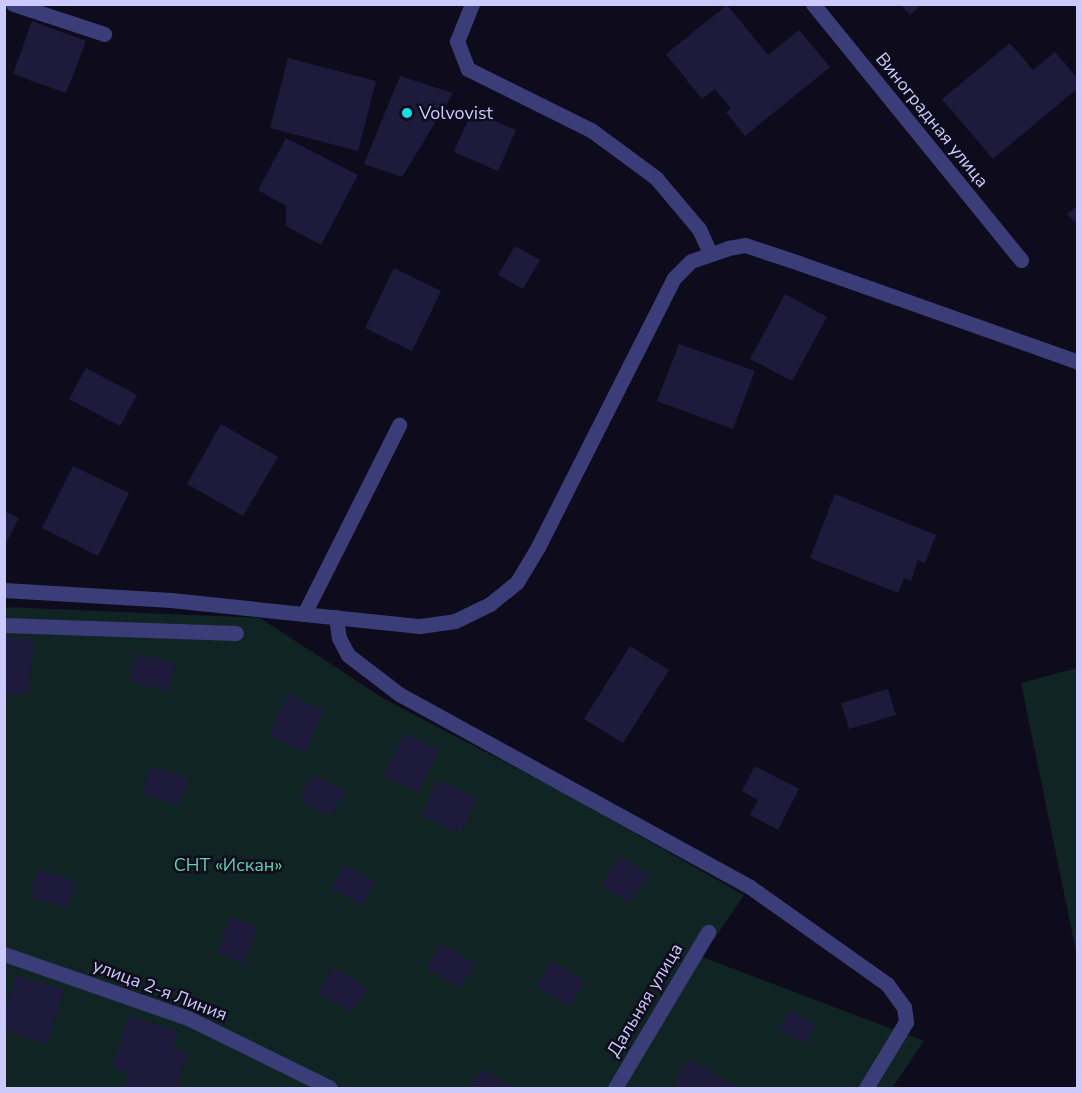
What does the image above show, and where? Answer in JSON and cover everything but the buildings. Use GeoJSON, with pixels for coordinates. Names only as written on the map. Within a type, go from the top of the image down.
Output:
{"type":"FeatureCollection","features":[{"type":"Feature","properties":{"kind":"street"},"geometry":{"type":"LineString","coordinates":[[13,4],[104,34]]}},
{"type":"Feature","properties":{"kind":"street"},"geometry":{"type":"LineString","coordinates":[[472,4],[457,41],[468,69],[591,130],[656,178],[699,229],[710,254]]}},
{"type":"Feature","properties":{"kind":"street","name":"Виноградная улица"},"geometry":{"type":"LineString","coordinates":[[813,4],[1021,260]]}},
{"type":"Feature","properties":{"kind":"street"},"geometry":{"type":"LineString","coordinates":[[4,590],[171,600],[420,626],[455,621],[490,604],[517,582],[559,506],[674,278],[691,261],[745,245],[1077,362]]}},
{"type":"Feature","properties":{"kind":"street"},"geometry":{"type":"LineString","coordinates":[[304,614],[399,425]]}},
{"type":"Feature","properties":{"kind":"street"},"geometry":{"type":"LineString","coordinates":[[336,617],[339,638],[348,655],[399,694],[750,888],[887,984],[904,1007],[906,1022],[866,1089]]}},
{"type":"Feature","properties":{"kind":"street"},"geometry":{"type":"LineString","coordinates":[[4,625],[236,633]]}},
{"type":"Feature","properties":{"kind":"street","name":"Дальняя улица"},"geometry":{"type":"LineString","coordinates":[[615,1089],[708,932]]}},
{"type":"Feature","properties":{"kind":"street","name":"улица 2-я Линия"},"geometry":{"type":"LineString","coordinates":[[4,954],[188,1018],[330,1089]]}},
{"type":"Feature","properties":{"kind":"green space","name":"СНТ «Искан»"},"geometry":{"type":"Polygon","coordinates":[[[5,607],[260,618],[386,700],[566,794],[744,895],[702,957],[924,1041],[892,1088],[5,1088],[5,607]]]}},
{"type":"Feature","properties":{"kind":"green space"},"geometry":{"type":"Polygon","coordinates":[[[1078,668],[1077,956],[1021,683],[1078,668]]]}},
{"type":"Feature","properties":{"kind":"place","name":"Volvovist"},"geometry":{"type":"Point","coordinates":[407,113]}}]}
